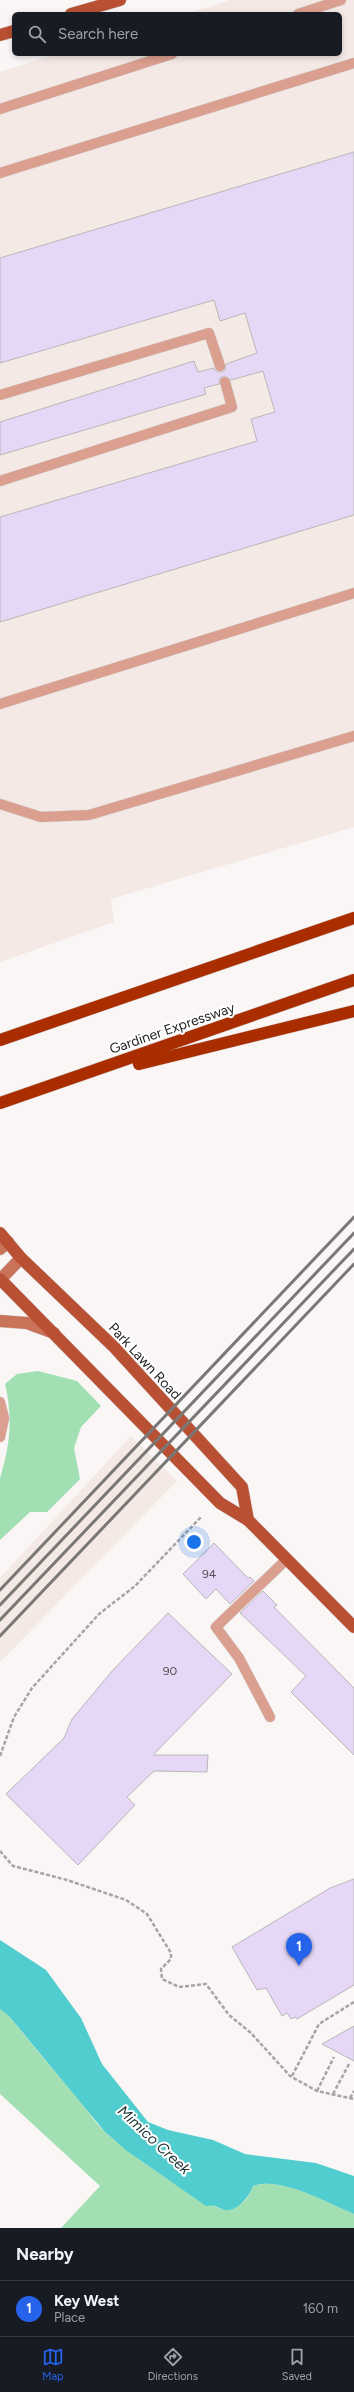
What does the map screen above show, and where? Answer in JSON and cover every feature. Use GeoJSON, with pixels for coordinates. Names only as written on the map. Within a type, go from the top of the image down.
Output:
{"type":"FeatureCollection","features":[{"type":"Feature","properties":{"kind":"highway"},"geometry":{"type":"LineString","coordinates":[[0,1040],[354,918]]}},
{"type":"Feature","properties":{"kind":"highway","name":"Gardiner Expressway"},"geometry":{"type":"LineString","coordinates":[[0,1103],[43,1090],[354,980]]}},
{"type":"Feature","properties":{"kind":"highway"},"geometry":{"type":"LineString","coordinates":[[43,1090],[169,1056],[354,1012]]}},
{"type":"Feature","properties":{"kind":"main road"},"geometry":{"type":"LineString","coordinates":[[79,12],[120,0]]}},
{"type":"Feature","properties":{"kind":"main road"},"geometry":{"type":"LineString","coordinates":[[0,35],[12,32]]}},
{"type":"Feature","properties":{"kind":"main road","name":"Park Lawn Road"},"geometry":{"type":"LineString","coordinates":[[3,1242],[114,1347],[242,1487],[248,1520]]}},
{"type":"Feature","properties":{"kind":"main road"},"geometry":{"type":"LineString","coordinates":[[21,1258],[0,1279],[220,1503],[248,1520],[354,1627]]}},
{"type":"Feature","properties":{"kind":"main road"},"geometry":{"type":"LineString","coordinates":[[0,1320],[27,1323],[54,1333]]}},
{"type":"Feature","properties":{"kind":"lane"},"geometry":{"type":"LineString","coordinates":[[304,12],[341,0]]}},
{"type":"Feature","properties":{"kind":"lane"},"geometry":{"type":"LineString","coordinates":[[0,109],[166,56]]}},
{"type":"Feature","properties":{"kind":"lane"},"geometry":{"type":"LineString","coordinates":[[0,173],[354,63]]}},
{"type":"Feature","properties":{"kind":"lane"},"geometry":{"type":"LineString","coordinates":[[0,395],[209,333],[220,366]]}},
{"type":"Feature","properties":{"kind":"lane"},"geometry":{"type":"LineString","coordinates":[[0,481],[232,407],[225,382]]}},
{"type":"Feature","properties":{"kind":"lane"},"geometry":{"type":"LineString","coordinates":[[0,704],[354,593]]}},
{"type":"Feature","properties":{"kind":"lane"},"geometry":{"type":"LineString","coordinates":[[0,804],[41,817],[89,815],[354,736]]}},
{"type":"Feature","properties":{"kind":"lane"},"geometry":{"type":"LineString","coordinates":[[0,1402],[4,1418],[0,1437]]}},
{"type":"Feature","properties":{"kind":"lane"},"geometry":{"type":"LineString","coordinates":[[270,1717],[239,1658],[216,1627],[287,1559]]}},
{"type":"Feature","properties":{"kind":"path"},"geometry":{"type":"LineString","coordinates":[[0,1756],[14,1717],[32,1688],[99,1614],[135,1586],[201,1517]]}},
{"type":"Feature","properties":{"kind":"path"},"geometry":{"type":"LineString","coordinates":[[0,1851],[12,1866],[67,1880],[126,1900],[147,1914],[171,1954],[171,1959],[161,1969],[162,1979],[179,1987],[206,1984],[229,2015],[251,2033],[292,2076],[317,2091],[354,2100]]}},
{"type":"Feature","properties":{"kind":"path"},"geometry":{"type":"LineString","coordinates":[[292,2076],[319,2024],[354,2002]]}},
{"type":"Feature","properties":{"kind":"path"},"geometry":{"type":"LineString","coordinates":[[317,2091],[334,2057]]}},
{"type":"Feature","properties":{"kind":"path"},"geometry":{"type":"LineString","coordinates":[[333,2094],[349,2064]]}},
{"type":"Feature","properties":{"kind":"path"},"geometry":{"type":"LineString","coordinates":[[350,2098],[354,2091]]}},
{"type":"Feature","properties":{"kind":"shaded area"},"geometry":{"type":"Polygon","coordinates":[[[230,0],[354,0],[354,827],[111,899],[114,922],[0,962],[0,72],[52,56],[342,56],[342,12],[192,12],[230,0]]]}},
{"type":"Feature","properties":{"kind":"shaded area"},"geometry":{"type":"Polygon","coordinates":[[[131,1436],[177,1481],[0,1662],[0,1578],[131,1436]]]}},
{"type":"Feature","properties":{"kind":"green space"},"geometry":{"type":"Polygon","coordinates":[[[38,1371],[77,1381],[101,1406],[81,1427],[74,1448],[80,1479],[47,1512],[30,1512],[0,1540],[0,1478],[6,1455],[10,1420],[5,1384],[17,1374],[38,1371]]]}},
{"type":"Feature","properties":{"kind":"green space"},"geometry":{"type":"Polygon","coordinates":[[[0,2009],[9,2016],[106,2133],[129,2152],[185,2190],[218,2208],[228,2210],[237,2207],[244,2201],[250,2194],[253,2186],[265,2184],[291,2188],[304,2192],[354,2214],[354,2228],[61,2228],[100,2186],[0,2094],[0,2009]]]}},
{"type":"Feature","properties":{"kind":"water","name":"Mimico Creek"},"geometry":{"type":"Polygon","coordinates":[[[0,1940],[46,1970],[81,2018],[102,2064],[148,2122],[168,2130],[213,2140],[245,2154],[316,2163],[354,2176],[354,2214],[304,2192],[277,2185],[264,2184],[253,2186],[246,2199],[238,2206],[230,2210],[225,2210],[214,2206],[206,2206],[127,2151],[105,2132],[9,2016],[0,2009],[0,1940]]]}},
{"type":"Feature","properties":{"kind":"building"},"geometry":{"type":"Polygon","coordinates":[[[354,152],[354,515],[0,622],[0,517],[257,441],[251,419],[275,412],[263,371],[231,380],[224,376],[220,378],[219,384],[204,388],[206,394],[0,455],[0,422],[194,361],[198,372],[214,368],[216,371],[222,372],[225,370],[226,364],[257,353],[245,313],[220,321],[214,300],[0,363],[0,258],[354,152]]]}},
{"type":"Feature","properties":{"kind":"building"},"geometry":{"type":"Polygon","coordinates":[[[214,1543],[248,1578],[250,1577],[254,1581],[230,1604],[216,1589],[206,1599],[183,1574],[214,1543]]]}},
{"type":"Feature","properties":{"kind":"building"},"geometry":{"type":"Polygon","coordinates":[[[263,1591],[277,1605],[274,1607],[354,1688],[354,1755],[291,1692],[306,1676],[240,1613],[263,1591]]]}},
{"type":"Feature","properties":{"kind":"building"},"geometry":{"type":"Polygon","coordinates":[[[168,1613],[232,1674],[153,1755],[208,1755],[207,1772],[154,1771],[127,1797],[135,1805],[78,1865],[6,1794],[64,1738],[72,1719],[113,1670],[168,1613]]]}},
{"type":"Feature","properties":{"kind":"building"},"geometry":{"type":"Polygon","coordinates":[[[354,1879],[354,1985],[297,2019],[295,2017],[291,2019],[287,2013],[282,2016],[266,1988],[257,1990],[232,1947],[330,1888],[354,1879]]]}},
{"type":"Feature","properties":{"kind":"building"},"geometry":{"type":"Polygon","coordinates":[[[354,2026],[354,2061],[322,2044],[354,2026]]]}},
{"type":"Feature","properties":{"kind":"railway"},"geometry":{"type":"LineString","coordinates":[[0,1590],[354,1217]]}},
{"type":"Feature","properties":{"kind":"railway"},"geometry":{"type":"LineString","coordinates":[[0,1605],[354,1233]]}},
{"type":"Feature","properties":{"kind":"railway"},"geometry":{"type":"LineString","coordinates":[[0,1620],[354,1249]]}},
{"type":"Feature","properties":{"kind":"railway"},"geometry":{"type":"LineString","coordinates":[[0,1636],[354,1264]]}},
{"type":"Feature","properties":{"kind":"place","name":"Key West"},"geometry":{"type":"Point","coordinates":[299,1966]}}]}
